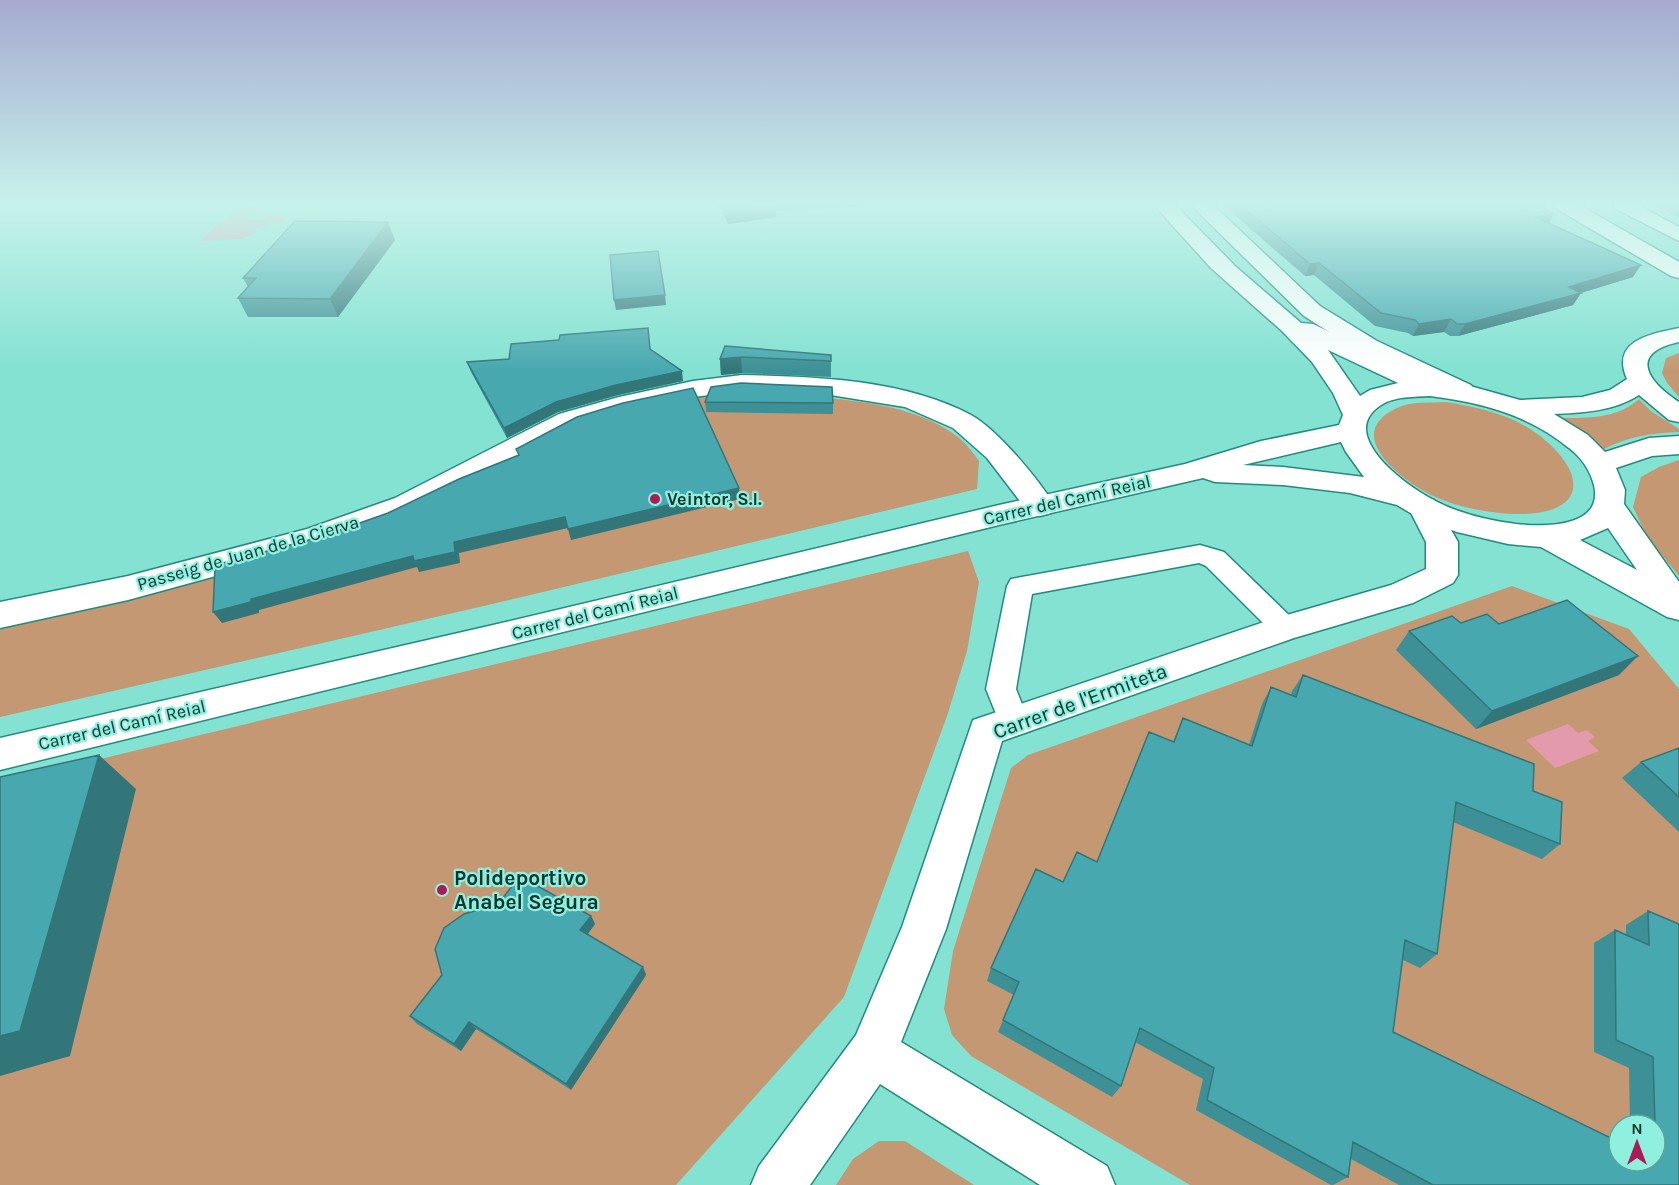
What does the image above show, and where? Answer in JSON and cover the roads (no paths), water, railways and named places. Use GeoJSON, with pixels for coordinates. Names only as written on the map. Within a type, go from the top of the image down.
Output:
{"type":"FeatureCollection","features":[{"type":"Feature","properties":{"kind":"street"},"geometry":{"type":"LineString","coordinates":[[1218,260],[1237,280],[1286,320],[1322,358],[1345,387],[1354,423],[1358,453],[1377,476],[1415,503],[1452,520],[1484,529],[1515,534],[1545,535],[1575,531],[1597,521],[1609,506],[1611,486],[1600,464],[1580,442],[1551,423],[1518,407],[1461,392],[1430,388],[1397,391],[1371,400],[1354,423]]}},
{"type":"Feature","properties":{"kind":"street"},"geometry":{"type":"LineString","coordinates":[[1259,260],[1312,311],[1368,346],[1461,392]]}},
{"type":"Feature","properties":{"kind":"street"},"geometry":{"type":"LineString","coordinates":[[1660,260],[1679,271]]}},
{"type":"Feature","properties":{"kind":"street"},"geometry":{"type":"LineString","coordinates":[[1286,320],[1430,388]]}},
{"type":"Feature","properties":{"kind":"street"},"geometry":{"type":"LineString","coordinates":[[1678,334],[1643,345],[1635,354],[1634,367],[1641,381],[1654,395],[1679,414]]}},
{"type":"Feature","properties":{"kind":"street"},"geometry":{"type":"LineString","coordinates":[[1518,407],[1582,405],[1619,396],[1641,381]]}},
{"type":"Feature","properties":{"kind":"street","name":"Passeig de Juan de la Cierva"},"geometry":{"type":"LineString","coordinates":[[0,615],[128,588],[315,538],[406,505],[569,420],[619,405],[693,389],[742,383],[818,385],[911,400],[963,422],[997,452],[1040,506]]}},
{"type":"Feature","properties":{"kind":"street","name":"Carrer del Camí Reial"},"geometry":{"type":"LineString","coordinates":[[0,754],[1190,472],[1354,423]]}},
{"type":"Feature","properties":{"kind":"street"},"geometry":{"type":"LineString","coordinates":[[1600,464],[1649,447],[1679,446]]}},
{"type":"Feature","properties":{"kind":"street","name":"Carrer del Camí Reial"},"geometry":{"type":"LineString","coordinates":[[1190,472],[1283,476],[1350,483],[1415,503]]}},
{"type":"Feature","properties":{"kind":"street","name":"Carrer de l'Ermiteta"},"geometry":{"type":"LineString","coordinates":[[778,1185],[873,1052],[924,929],[986,732],[1285,628],[1401,594],[1442,575],[1442,542],[1415,503]]}},
{"type":"Feature","properties":{"kind":"street"},"geometry":{"type":"LineString","coordinates":[[1609,506],[1679,607]]}},
{"type":"Feature","properties":{"kind":"street"},"geometry":{"type":"LineString","coordinates":[[1545,535],[1679,607]]}},
{"type":"Feature","properties":{"kind":"street"},"geometry":{"type":"LineString","coordinates":[[873,1052],[1088,1185]]}},
{"type":"Feature","properties":{"kind":"lane"},"geometry":{"type":"LineString","coordinates":[[1014,722],[1001,689],[1020,586],[1200,554],[1215,559],[1285,628]]}},
{"type":"Feature","properties":{"kind":"place","name":"Veintor, S.l."},"geometry":{"type":"Point","coordinates":[655,499]}},
{"type":"Feature","properties":{"kind":"place","name":"Polideportivo Anabel Segura"},"geometry":{"type":"Point","coordinates":[442,890]}}]}
